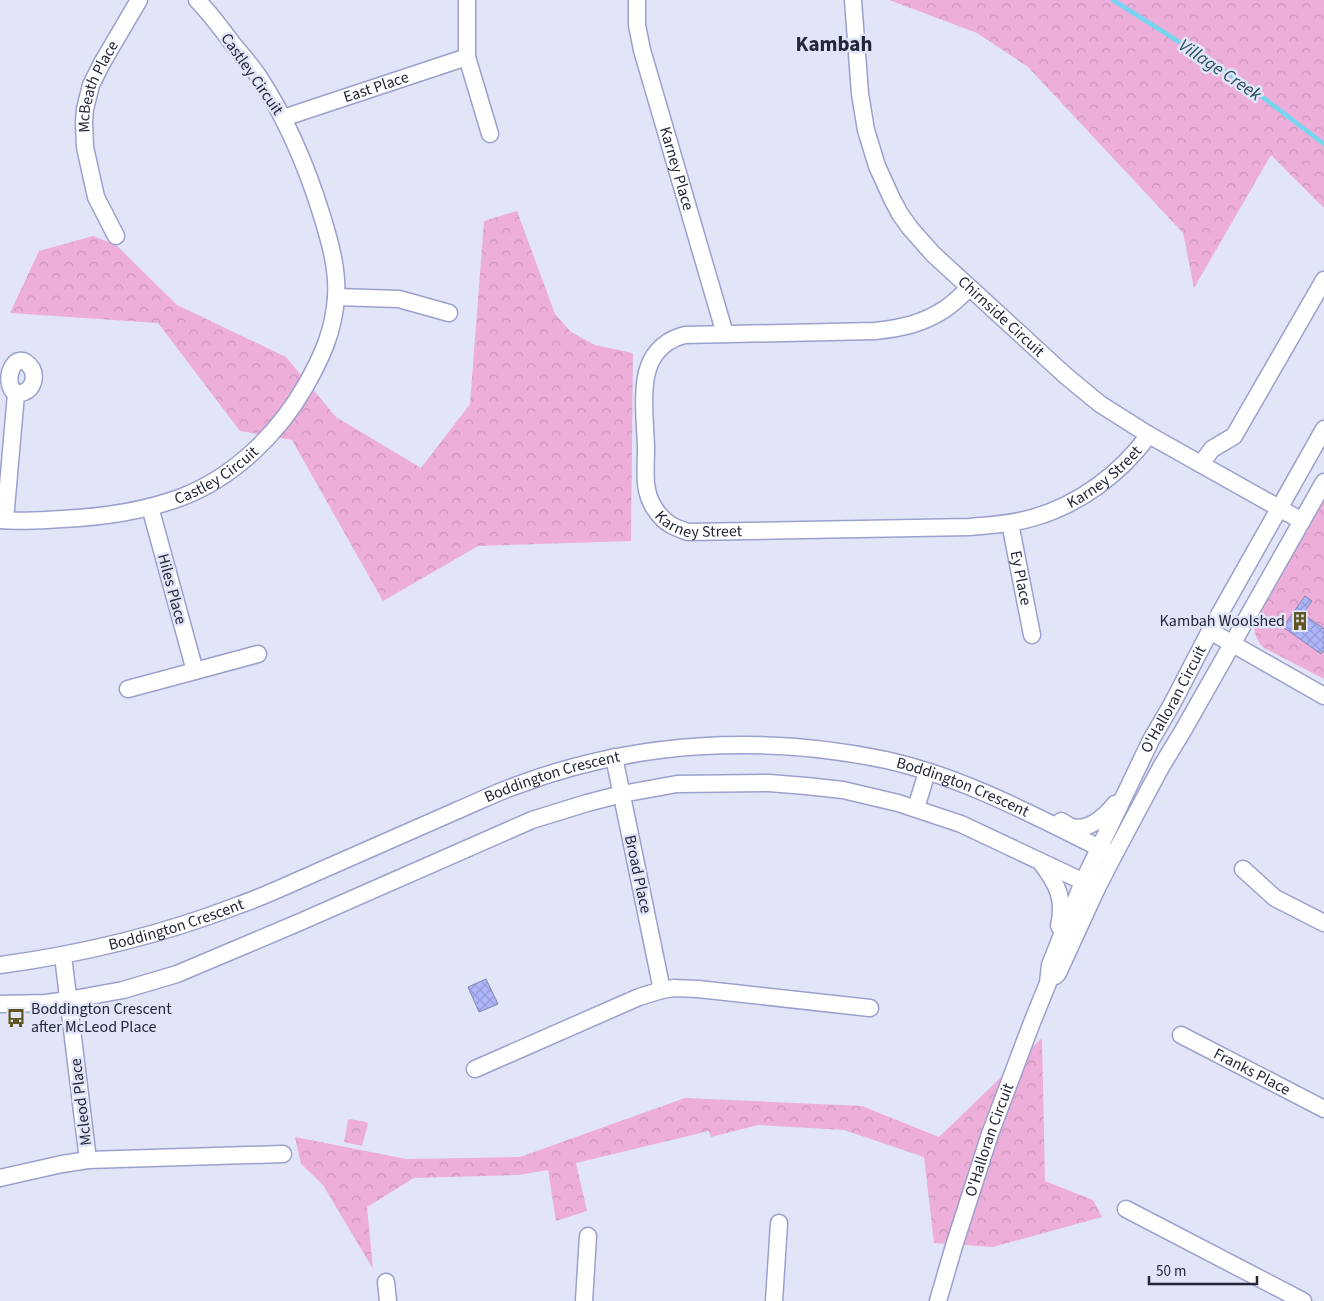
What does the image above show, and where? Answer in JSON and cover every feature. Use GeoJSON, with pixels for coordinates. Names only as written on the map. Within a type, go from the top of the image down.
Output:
{"type":"FeatureCollection","features":[{"type":"Feature","properties":{"kind":"street","name":"McBeath Place"},"geometry":{"type":"LineString","coordinates":[[116,236],[96,197],[85,147],[85,109],[91,85],[139,0]]}},
{"type":"Feature","properties":{"kind":"street"},"geometry":{"type":"LineString","coordinates":[[467,0],[467,57],[490,134]]}},
{"type":"Feature","properties":{"kind":"street","name":"Karney Place"},"geometry":{"type":"LineString","coordinates":[[637,0],[637,26],[642,50],[725,334]]}},
{"type":"Feature","properties":{"kind":"street","name":"Chirnside Circuit"},"geometry":{"type":"LineString","coordinates":[[853,0],[860,94],[866,130],[877,166],[892,198],[910,228],[932,254],[1066,376],[1100,404],[1150,435],[1302,521]]}},
{"type":"Feature","properties":{"kind":"street","name":"Castley Circuit"},"geometry":{"type":"LineString","coordinates":[[3,520],[31,521],[81,518],[132,511],[184,496],[216,480],[246,458],[274,431],[298,400],[318,365],[330,335],[336,297],[335,269],[327,232],[313,184],[283,118],[258,76],[207,4]]}},
{"type":"Feature","properties":{"kind":"street","name":"East Place"},"geometry":{"type":"LineString","coordinates":[[283,118],[467,57]]}},
{"type":"Feature","properties":{"kind":"street"},"geometry":{"type":"LineString","coordinates":[[1201,464],[1212,449],[1234,436],[1324,280]]}},
{"type":"Feature","properties":{"kind":"street","name":"Karney Street"},"geometry":{"type":"LineString","coordinates":[[969,288],[947,308],[924,321],[900,329],[685,335],[677,336],[670,340],[657,351],[649,366],[644,384],[646,484],[655,510],[666,523],[688,532],[970,527],[1010,523],[1049,513],[1086,495],[1120,468],[1150,435]]}},
{"type":"Feature","properties":{"kind":"street"},"geometry":{"type":"LineString","coordinates":[[336,297],[399,299],[449,313]]}},
{"type":"Feature","properties":{"kind":"street"},"geometry":{"type":"LineString","coordinates":[[3,520],[16,394]]}},
{"type":"Feature","properties":{"kind":"street","name":"O'Halloran Circuit"},"geometry":{"type":"LineString","coordinates":[[1048,983],[1058,973],[1090,885],[1098,848],[1151,740],[1324,429]]}},
{"type":"Feature","properties":{"kind":"street","name":"O'Halloran Circuit"},"geometry":{"type":"LineString","coordinates":[[938,1301],[977,1174],[1016,1063],[1048,983],[1050,965],[1090,885],[1114,855],[1161,767],[1324,482]]}},
{"type":"Feature","properties":{"kind":"street","name":"Hiles Place"},"geometry":{"type":"LineString","coordinates":[[150,507],[194,671]]}},
{"type":"Feature","properties":{"kind":"street","name":"Ey Place"},"geometry":{"type":"LineString","coordinates":[[1010,523],[1032,635]]}},
{"type":"Feature","properties":{"kind":"street"},"geometry":{"type":"LineString","coordinates":[[1210,631],[1324,696]]}},
{"type":"Feature","properties":{"kind":"street"},"geometry":{"type":"LineString","coordinates":[[128,689],[258,654]]}},
{"type":"Feature","properties":{"kind":"street","name":"Boddington Crescent"},"geometry":{"type":"LineString","coordinates":[[0,965],[63,956],[172,929],[241,905],[514,786],[565,769],[614,757],[670,748],[712,744],[770,745],[849,753],[888,761],[927,772],[997,797],[1114,855]]}},
{"type":"Feature","properties":{"kind":"street","name":"Broad Place"},"geometry":{"type":"LineString","coordinates":[[614,757],[662,990]]}},
{"type":"Feature","properties":{"kind":"street"},"geometry":{"type":"LineString","coordinates":[[916,808],[927,772]]}},
{"type":"Feature","properties":{"kind":"street","name":"Boddington Crescent"},"geometry":{"type":"LineString","coordinates":[[0,1004],[68,1000],[123,990],[177,974],[532,820],[622,794],[678,784],[769,783],[843,790],[898,803],[970,828],[1090,885]]}},
{"type":"Feature","properties":{"kind":"street"},"geometry":{"type":"LineString","coordinates":[[1029,813],[1054,818],[1072,827],[1080,827],[1091,824],[1106,815],[1125,793]]}},
{"type":"Feature","properties":{"kind":"street"},"geometry":{"type":"LineString","coordinates":[[1041,863],[1052,876],[1058,888],[1061,902],[1061,917],[1050,965]]}},
{"type":"Feature","properties":{"kind":"street"},"geometry":{"type":"LineString","coordinates":[[1243,869],[1275,898],[1324,923]]}},
{"type":"Feature","properties":{"kind":"street","name":"Mcleod Place"},"geometry":{"type":"LineString","coordinates":[[63,956],[88,1160]]}},
{"type":"Feature","properties":{"kind":"street"},"geometry":{"type":"LineString","coordinates":[[475,1069],[639,997],[674,988],[698,988],[870,1008]]}},
{"type":"Feature","properties":{"kind":"street","name":"Franks Place"},"geometry":{"type":"LineString","coordinates":[[1181,1035],[1324,1109]]}},
{"type":"Feature","properties":{"kind":"street","name":"Mcleod Place"},"geometry":{"type":"LineString","coordinates":[[0,1178],[88,1160],[283,1154]]}},
{"type":"Feature","properties":{"kind":"street"},"geometry":{"type":"LineString","coordinates":[[1126,1209],[1303,1301]]}},
{"type":"Feature","properties":{"kind":"street"},"geometry":{"type":"LineString","coordinates":[[774,1301],[779,1223]]}},
{"type":"Feature","properties":{"kind":"street"},"geometry":{"type":"LineString","coordinates":[[584,1301],[588,1236]]}},
{"type":"Feature","properties":{"kind":"street"},"geometry":{"type":"LineString","coordinates":[[386,1282],[388,1301]]}},
{"type":"Feature","properties":{"kind":"green space"},"geometry":{"type":"Polygon","coordinates":[[[889,0],[1324,0],[1324,208],[1271,155],[1194,288],[1183,233],[1028,67],[977,33],[889,0]]]}},
{"type":"Feature","properties":{"kind":"green space"},"geometry":{"type":"Polygon","coordinates":[[[517,211],[555,314],[571,332],[595,345],[633,353],[631,541],[478,546],[383,601],[292,440],[240,431],[158,323],[10,313],[39,251],[93,236],[116,245],[177,305],[286,357],[336,417],[421,468],[470,404],[484,221],[517,211]]]}},
{"type":"Feature","properties":{"kind":"green space"},"geometry":{"type":"Polygon","coordinates":[[[1324,499],[1324,679],[1264,648],[1256,637],[1254,624],[1324,499]]]}},
{"type":"Feature","properties":{"kind":"green space"},"geometry":{"type":"Polygon","coordinates":[[[1042,1038],[1045,1181],[1093,1200],[1102,1217],[993,1247],[934,1243],[924,1157],[844,1130],[758,1125],[711,1137],[709,1131],[576,1163],[587,1211],[556,1221],[548,1170],[519,1175],[414,1178],[367,1207],[373,1269],[323,1185],[301,1164],[295,1137],[406,1159],[520,1157],[685,1098],[862,1106],[939,1137],[1042,1038]]]}},
{"type":"Feature","properties":{"kind":"green space"},"geometry":{"type":"Polygon","coordinates":[[[348,1120],[367,1122],[368,1124],[362,1146],[344,1142],[348,1120]]]}},
{"type":"Feature","properties":{"kind":"building","name":"Kambah Woolshed"},"geometry":{"type":"Polygon","coordinates":[[[1305,596],[1312,601],[1303,614],[1324,629],[1324,650],[1321,654],[1283,627],[1305,596]]]}},
{"type":"Feature","properties":{"kind":"building"},"geometry":{"type":"Polygon","coordinates":[[[486,979],[498,1004],[479,1012],[468,987],[486,979]]]}},
{"type":"Feature","properties":{"kind":"waterway","name":"Village Creek"},"geometry":{"type":"LineString","coordinates":[[1113,0],[1244,83],[1324,144]]}},
{"type":"Feature","properties":{"kind":"place","name":"Kambah Woolshed"},"geometry":{"type":"Point","coordinates":[1300,621]}},
{"type":"Feature","properties":{"kind":"place","name":"Boddington Crescent after McLeod Place"},"geometry":{"type":"Point","coordinates":[16,1018]}},
{"type":"Feature","properties":{"kind":"district","name":"Kambah"},"geometry":{"type":"Point","coordinates":[834,44]}}]}
